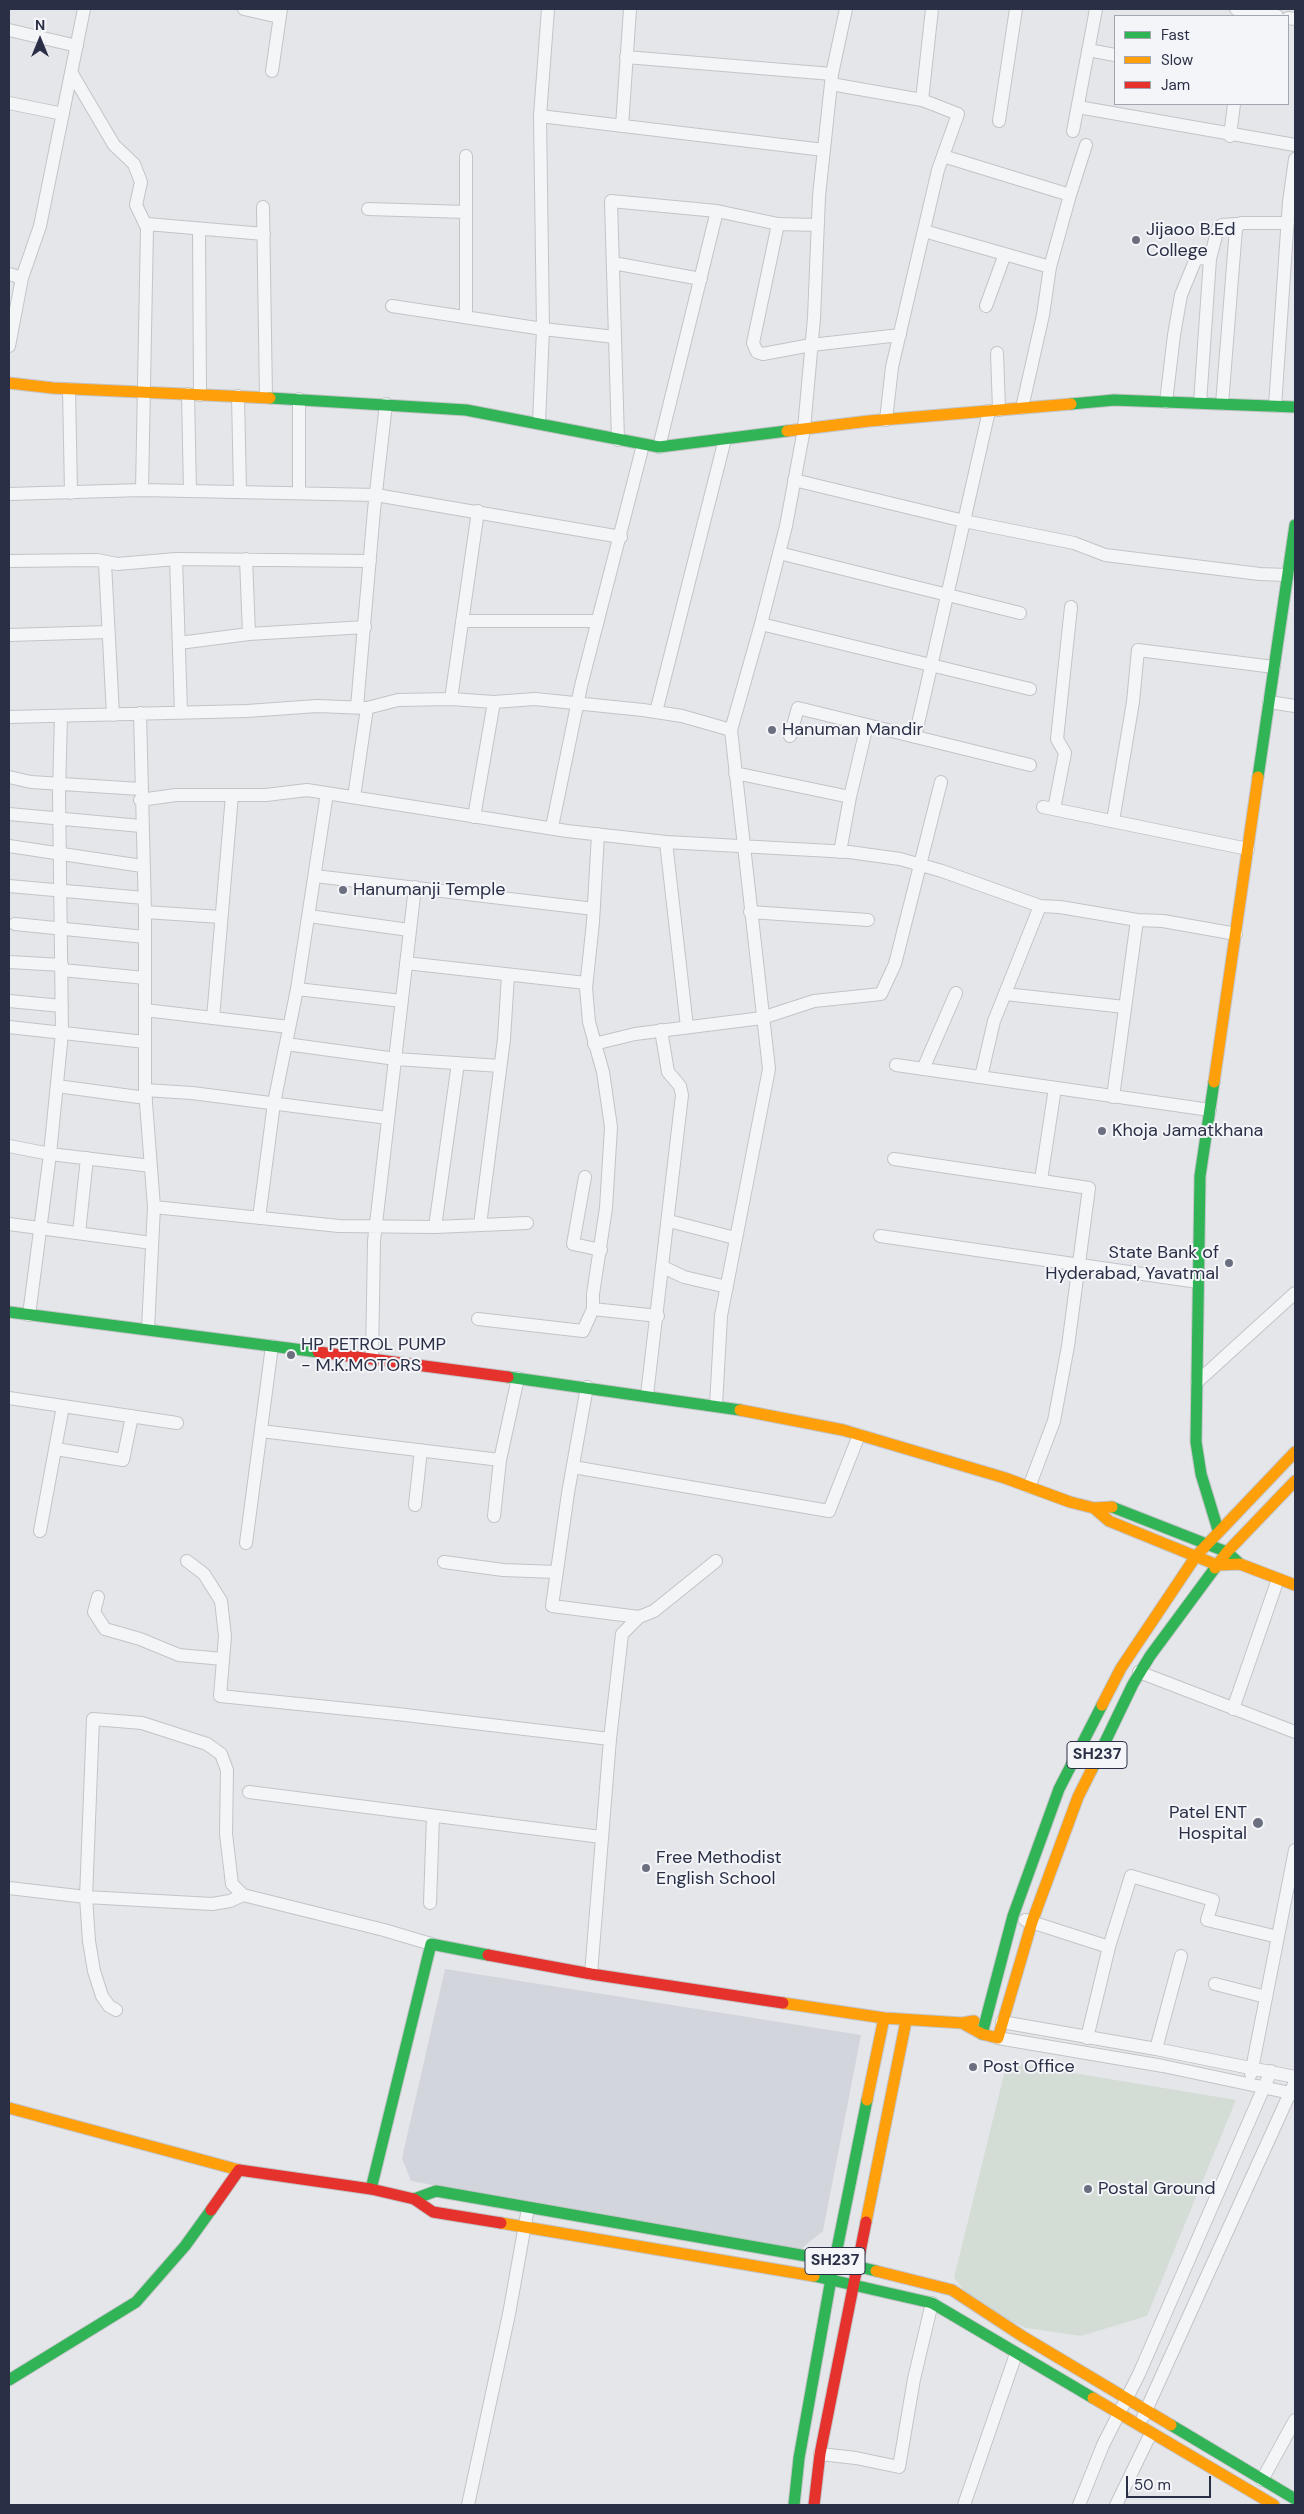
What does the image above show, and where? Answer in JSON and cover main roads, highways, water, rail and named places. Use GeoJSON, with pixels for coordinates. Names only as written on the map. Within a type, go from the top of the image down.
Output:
{"type":"FeatureCollection","features":[{"type":"Feature","properties":{"kind":"main road"},"geometry":{"type":"LineString","coordinates":[[9,382],[69,389],[266,397],[466,410],[659,448],[886,420],[1114,400],[1295,407]]}},
{"type":"Feature","properties":{"kind":"main road"},"geometry":{"type":"LineString","coordinates":[[1218,1530],[1201,1474],[1196,1442],[1200,1176],[1295,525]]}},
{"type":"Feature","properties":{"kind":"main road"},"geometry":{"type":"LineString","coordinates":[[9,1312],[647,1394],[716,1405],[859,1435],[1094,1508],[1115,1507],[1228,1552],[1240,1564],[1295,1585]]}},
{"type":"Feature","properties":{"kind":"main road","name":"SH237"},"geometry":{"type":"LineString","coordinates":[[1295,1452],[1218,1530],[1196,1556],[1121,1668],[1060,1789],[1013,1916],[982,2034],[998,2038],[1032,1922],[1083,1786],[1140,1672],[1217,1565],[1295,1481]]}},
{"type":"Feature","properties":{"kind":"main road"},"geometry":{"type":"LineString","coordinates":[[1094,1508],[1109,1522],[1217,1565],[1240,1564]]}},
{"type":"Feature","properties":{"kind":"main road"},"geometry":{"type":"LineString","coordinates":[[371,2189],[430,1944],[591,1974],[906,2021],[962,2023],[986,2018],[1002,2022]]}},
{"type":"Feature","properties":{"kind":"main road","name":"SH237"},"geometry":{"type":"LineString","coordinates":[[794,2505],[799,2458],[831,2279],[884,2018]]}},
{"type":"Feature","properties":{"kind":"main road"},"geometry":{"type":"LineString","coordinates":[[814,2505],[820,2454],[906,2021]]}},
{"type":"Feature","properties":{"kind":"main road"},"geometry":{"type":"LineString","coordinates":[[962,2023],[982,2034]]}},
{"type":"Feature","properties":{"kind":"main road"},"geometry":{"type":"LineString","coordinates":[[9,2108],[239,2170],[371,2189],[414,2199],[433,2212],[853,2283],[932,2303],[1274,2505]]}},
{"type":"Feature","properties":{"kind":"main road"},"geometry":{"type":"LineString","coordinates":[[9,2380],[136,2302],[185,2246],[239,2170]]}},
{"type":"Feature","properties":{"kind":"main road"},"geometry":{"type":"LineString","coordinates":[[414,2199],[436,2191],[835,2261],[952,2290],[1022,2336],[1127,2400],[1295,2499]]}},
{"type":"Feature","properties":{"kind":"place","name":"Jijaoo B.Ed College"},"geometry":{"type":"Point","coordinates":[1136,240]}},
{"type":"Feature","properties":{"kind":"place","name":"Hanuman Mandir"},"geometry":{"type":"Point","coordinates":[772,730]}},
{"type":"Feature","properties":{"kind":"place","name":"Hanumanji Temple"},"geometry":{"type":"Point","coordinates":[343,890]}},
{"type":"Feature","properties":{"kind":"place","name":"Khoja Jamatkhana"},"geometry":{"type":"Point","coordinates":[1102,1131]}},
{"type":"Feature","properties":{"kind":"place","name":"State Bank of Hyderabad, Yavatmal"},"geometry":{"type":"Point","coordinates":[1229,1263]}},
{"type":"Feature","properties":{"kind":"place","name":"HP PETROL PUMP - M.K.MOTORS"},"geometry":{"type":"Point","coordinates":[291,1355]}},
{"type":"Feature","properties":{"kind":"place","name":"Patel ENT Hospital"},"geometry":{"type":"Point","coordinates":[1258,1823]}},
{"type":"Feature","properties":{"kind":"place","name":"Free Methodist English School"},"geometry":{"type":"Point","coordinates":[646,1868]}},
{"type":"Feature","properties":{"kind":"place","name":"Post Office"},"geometry":{"type":"Point","coordinates":[973,2067]}},
{"type":"Feature","properties":{"kind":"place","name":"Postal Ground"},"geometry":{"type":"Point","coordinates":[1088,2189]}}]}
